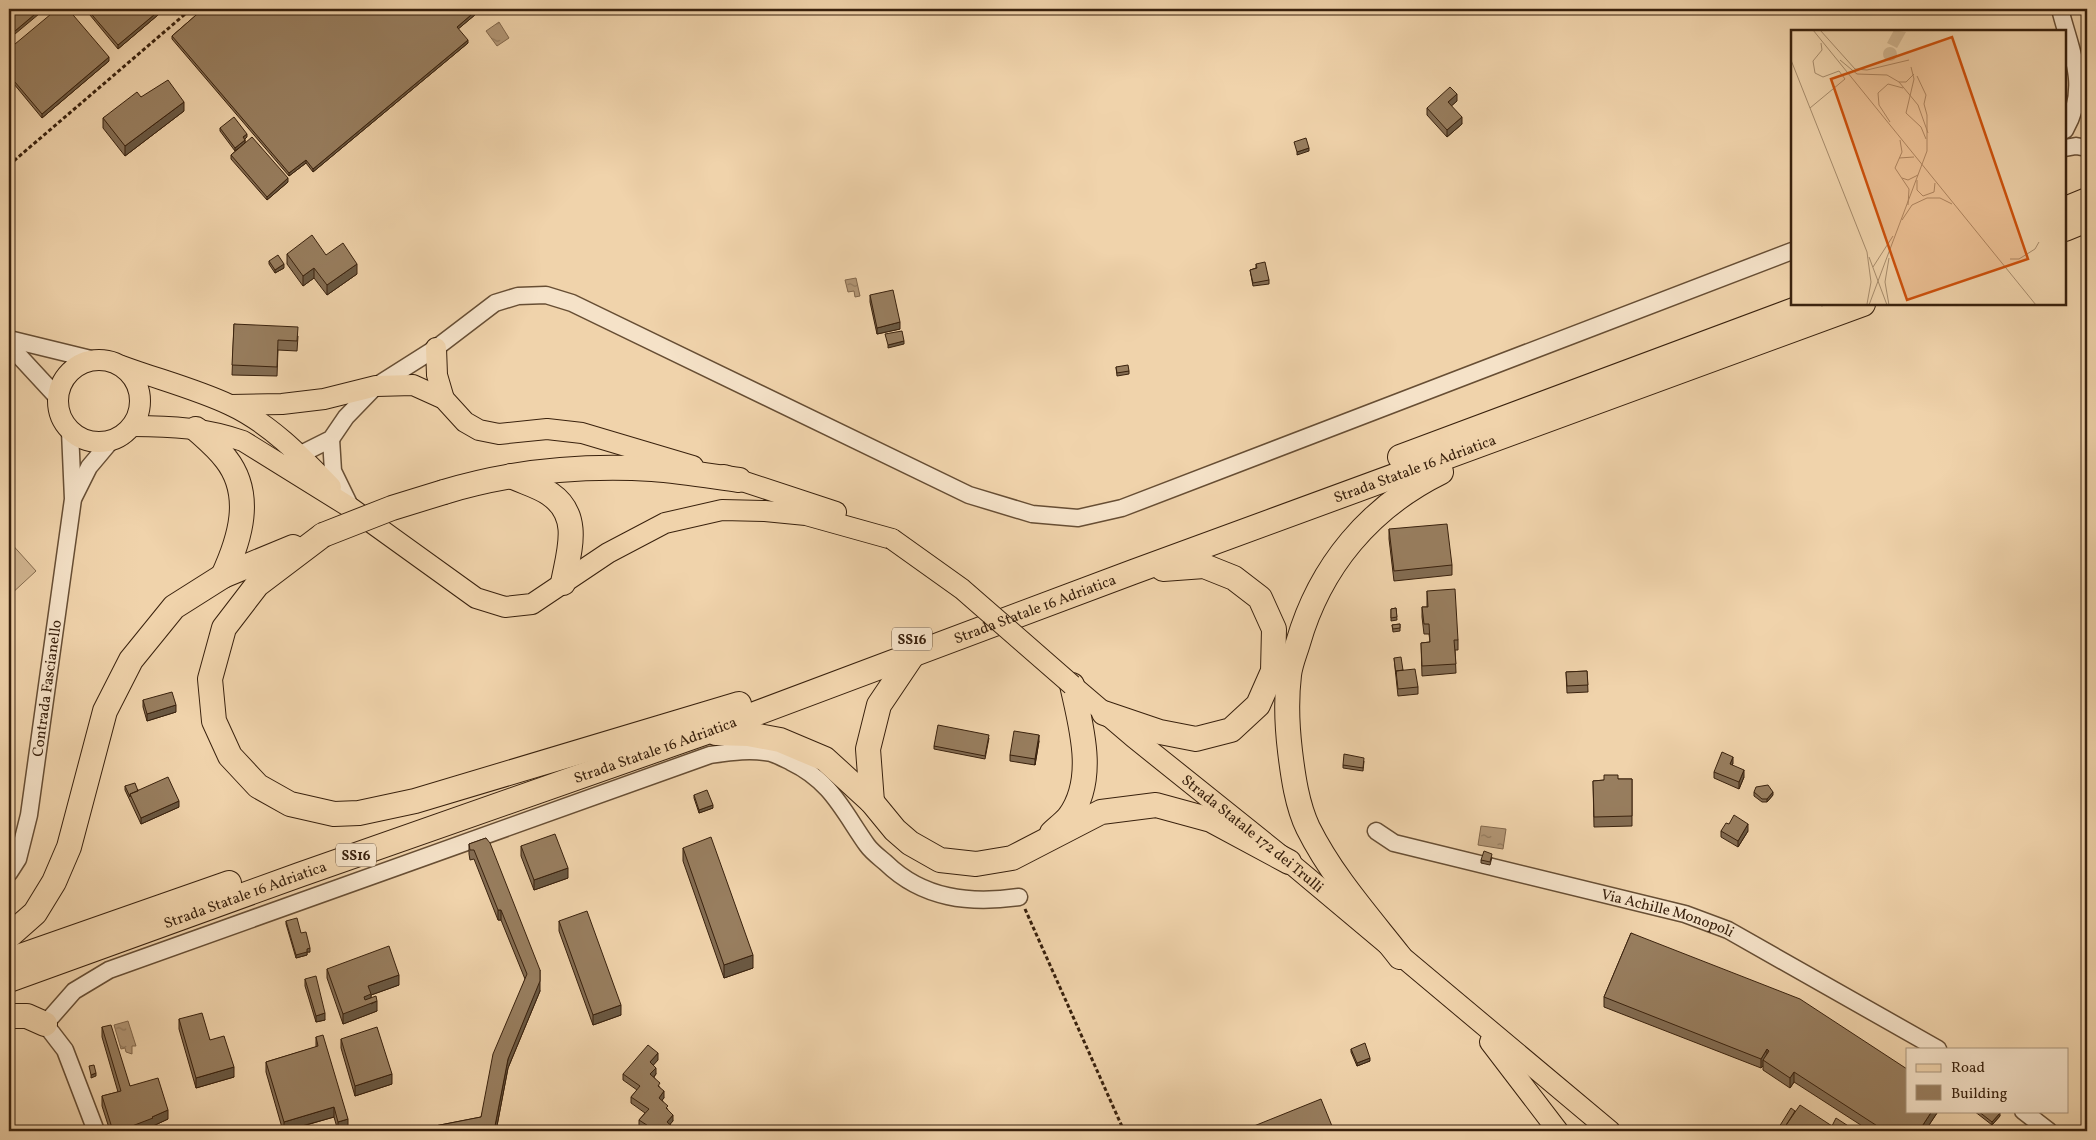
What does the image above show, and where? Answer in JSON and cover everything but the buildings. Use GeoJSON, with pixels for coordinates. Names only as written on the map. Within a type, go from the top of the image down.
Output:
{"type":"FeatureCollection","features":[{"type":"Feature","properties":{"kind":"highway"},"geometry":{"type":"LineString","coordinates":[[2066,209],[2087,200]]}},
{"type":"Feature","properties":{"kind":"highway"},"geometry":{"type":"LineString","coordinates":[[2066,229],[2087,220]]}},
{"type":"Feature","properties":{"kind":"highway","name":"Strada Statale 16 Adriatica"},"geometry":{"type":"LineString","coordinates":[[9,960],[739,704],[1807,305]]}},
{"type":"Feature","properties":{"kind":"highway","name":"Strada Statale 16 Adriatica"},"geometry":{"type":"LineString","coordinates":[[9,980],[308,872],[704,733],[1133,572],[1860,305]]}},
{"type":"Feature","properties":{"kind":"highway"},"geometry":{"type":"LineString","coordinates":[[1400,957],[1336,877],[1307,826],[1292,765],[1287,730],[1289,674],[1304,620],[1330,569],[1367,522],[1420,482],[1535,426]]}},
{"type":"Feature","properties":{"kind":"highway"},"geometry":{"type":"LineString","coordinates":[[196,429],[230,466],[237,478],[244,512],[237,545],[222,576]]}},
{"type":"Feature","properties":{"kind":"highway"},"geometry":{"type":"LineString","coordinates":[[9,936],[35,913],[54,882],[69,847],[105,711],[131,660],[174,607],[222,576],[392,508],[477,482],[574,469],[652,469],[739,480]]}},
{"type":"Feature","properties":{"kind":"highway"},"geometry":{"type":"LineString","coordinates":[[511,476],[550,494],[569,513],[571,539],[563,583]]}},
{"type":"Feature","properties":{"kind":"highway"},"geometry":{"type":"LineString","coordinates":[[323,535],[257,585],[224,628],[210,679],[214,721],[230,756],[258,786],[290,804],[334,814],[359,813],[415,801],[739,704]]}},
{"type":"Feature","properties":{"kind":"highway"},"geometry":{"type":"LineString","coordinates":[[1104,713],[1160,732],[1196,739],[1231,730],[1258,705],[1273,671],[1274,629],[1260,598],[1234,578],[1204,566],[1133,572]]}},
{"type":"Feature","properties":{"kind":"highway"},"geometry":{"type":"LineString","coordinates":[[872,802],[868,749],[879,705],[912,656]]}},
{"type":"Feature","properties":{"kind":"highway"},"geometry":{"type":"LineString","coordinates":[[1040,844],[1069,816],[1082,787],[1084,740],[1072,685]]}},
{"type":"Feature","properties":{"kind":"highway"},"geometry":{"type":"LineString","coordinates":[[704,733],[748,734],[780,740],[825,759],[872,802],[895,830],[910,843],[940,860],[976,864],[1012,858],[1101,812],[1156,805],[1211,820],[1289,862]]}},
{"type":"Feature","properties":{"kind":"highway"},"geometry":{"type":"LineString","coordinates":[[9,1016],[27,1016],[45,1024]]}},
{"type":"Feature","properties":{"kind":"main road"},"geometry":{"type":"LineString","coordinates":[[436,348],[437,374],[444,399]]}},
{"type":"Feature","properties":{"kind":"main road"},"geometry":{"type":"LineString","coordinates":[[122,366],[132,376],[138,388],[141,401],[138,414],[132,426],[122,436],[110,442],[96,443],[82,439],[70,431],[60,416],[58,398],[61,384],[69,372],[81,364],[95,360],[109,361],[231,405],[278,436],[301,456],[351,508]]}},
{"type":"Feature","properties":{"kind":"main road"},"geometry":{"type":"LineString","coordinates":[[231,405],[282,404],[324,399],[376,386],[413,385],[444,399],[465,422],[478,430],[499,434],[548,429],[582,433],[795,496],[847,515],[892,539]]}},
{"type":"Feature","properties":{"kind":"main road"},"geometry":{"type":"LineString","coordinates":[[132,426],[179,426],[224,434],[243,441],[351,508],[476,598],[505,607],[532,604],[608,553],[665,523],[722,510],[765,511],[806,515],[892,539]]}},
{"type":"Feature","properties":{"kind":"main road","name":"Strada Statale 172 dei Trulli"},"geometry":{"type":"LineString","coordinates":[[892,539],[962,589],[1104,713],[1289,862],[1400,957],[1610,1131]]}},
{"type":"Feature","properties":{"kind":"main road"},"geometry":{"type":"LineString","coordinates":[[1462,1008],[1526,1087],[1558,1131]]}},
{"type":"Feature","properties":{"kind":"main road"},"geometry":{"type":"LineString","coordinates":[[1559,1089],[1623,1131]]}},
{"type":"Feature","properties":{"kind":"street"},"geometry":{"type":"LineString","coordinates":[[2060,9],[2066,30]]}},
{"type":"Feature","properties":{"kind":"street"},"geometry":{"type":"LineString","coordinates":[[2066,31],[2078,76],[2071,119],[2066,128]]}},
{"type":"Feature","properties":{"kind":"street"},"geometry":{"type":"LineString","coordinates":[[2066,148],[2076,146],[2087,148]]}},
{"type":"Feature","properties":{"kind":"street"},"geometry":{"type":"LineString","coordinates":[[279,463],[301,456],[331,439],[346,417],[376,386],[436,348],[495,303],[518,296],[546,295],[572,302],[969,495],[1032,514],[1078,518],[1122,508],[1791,251]]}},
{"type":"Feature","properties":{"kind":"street"},"geometry":{"type":"LineString","coordinates":[[9,339],[95,360]]}},
{"type":"Feature","properties":{"kind":"street"},"geometry":{"type":"LineString","coordinates":[[9,345],[58,398]]}},
{"type":"Feature","properties":{"kind":"street","name":"Contrada Fascianello"},"geometry":{"type":"LineString","coordinates":[[9,873],[18,859],[30,815],[73,499],[70,431]]}},
{"type":"Feature","properties":{"kind":"street"},"geometry":{"type":"LineString","coordinates":[[331,439],[333,471],[351,508]]}},
{"type":"Feature","properties":{"kind":"street","name":"Contrada Fascianello"},"geometry":{"type":"LineString","coordinates":[[73,499],[90,467],[110,442]]}},
{"type":"Feature","properties":{"kind":"street"},"geometry":{"type":"LineString","coordinates":[[96,1131],[65,1050],[45,1024],[74,991],[109,970],[710,755],[747,750],[773,754],[798,766],[824,783],[845,809],[868,846],[897,874],[925,891],[964,900],[993,901],[1019,898]]}},
{"type":"Feature","properties":{"kind":"street","name":"Via Achille Monopoli"},"geometry":{"type":"LineString","coordinates":[[1376,831],[1394,843],[1685,914],[1728,930],[1936,1048]]}},
{"type":"Feature","properties":{"kind":"street"},"geometry":{"type":"LineString","coordinates":[[2025,1112],[2048,1131]]}},
{"type":"Feature","properties":{"kind":"path"},"geometry":{"type":"LineString","coordinates":[[9,165],[191,9]]}},
{"type":"Feature","properties":{"kind":"path"},"geometry":{"type":"LineString","coordinates":[[1019,898],[1124,1131]]}},
{"type":"Feature","properties":{"kind":"shaded area"},"geometry":{"type":"Polygon","coordinates":[[[9,541],[36,571],[9,596],[9,541]]]}},
{"type":"Feature","properties":{"kind":"water"},"geometry":{"type":"Polygon","coordinates":[[[499,22],[509,38],[497,46],[486,31],[499,22]]]}},
{"type":"Feature","properties":{"kind":"water"},"geometry":{"type":"Polygon","coordinates":[[[856,278],[860,296],[855,297],[854,291],[848,292],[845,280],[856,278]]]}},
{"type":"Feature","properties":{"kind":"water"},"geometry":{"type":"Polygon","coordinates":[[[1481,826],[1506,829],[1503,849],[1478,845],[1481,826]]]}},
{"type":"Feature","properties":{"kind":"water"},"geometry":{"type":"Polygon","coordinates":[[[128,1021],[136,1046],[132,1046],[132,1054],[126,1052],[125,1048],[121,1049],[114,1025],[128,1021]]]}}]}
